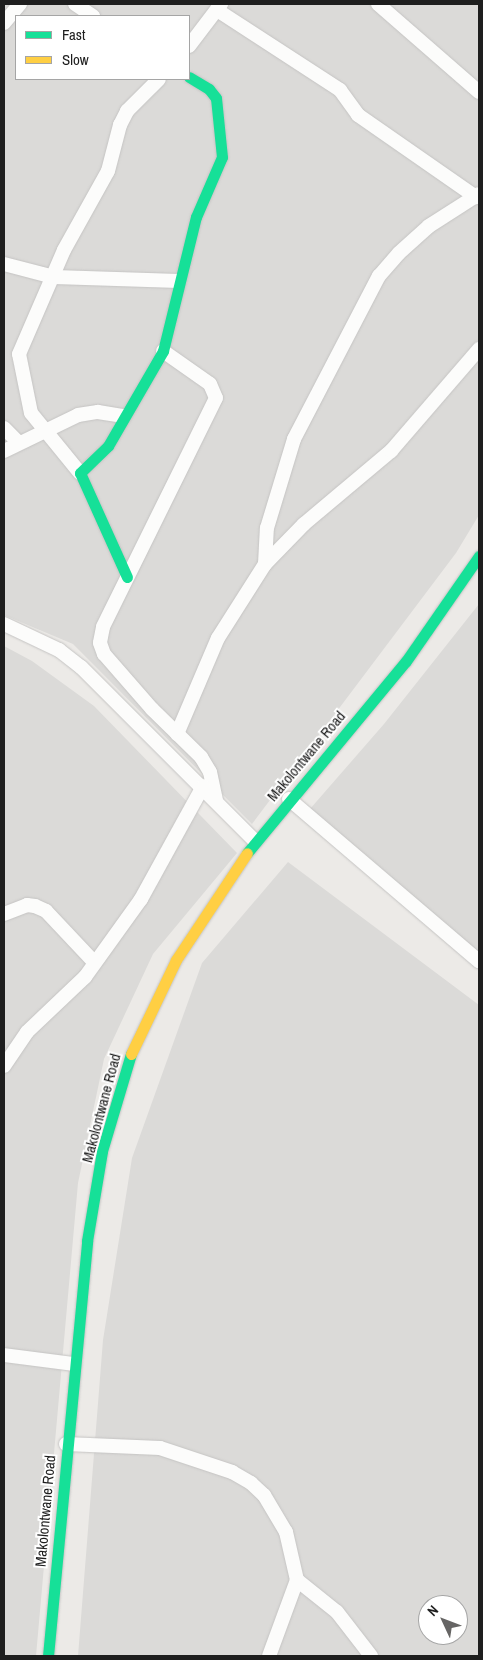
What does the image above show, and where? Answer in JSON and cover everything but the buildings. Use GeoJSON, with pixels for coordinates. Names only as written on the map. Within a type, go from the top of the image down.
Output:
{"type":"FeatureCollection","features":[{"type":"Feature","properties":{"kind":"main road"},"geometry":{"type":"LineString","coordinates":[[127,577],[80,473],[108,446],[163,351],[196,217],[222,156],[216,98],[209,89],[190,77]]}},
{"type":"Feature","properties":{"kind":"main road","name":"Makolontwane Road"},"geometry":{"type":"LineString","coordinates":[[48,1656],[73,1364],[87,1241],[102,1151],[122,1076],[144,1021],[176,960],[255,841],[406,661],[479,556]]}},
{"type":"Feature","properties":{"kind":"street"},"geometry":{"type":"LineString","coordinates":[[4,22],[20,4]]}},
{"type":"Feature","properties":{"kind":"street"},"geometry":{"type":"LineString","coordinates":[[75,4],[92,15]]}},
{"type":"Feature","properties":{"kind":"street"},"geometry":{"type":"LineString","coordinates":[[378,4],[479,92]]}},
{"type":"Feature","properties":{"kind":"street"},"geometry":{"type":"LineString","coordinates":[[190,45],[219,7],[340,90],[358,115],[477,196],[429,226],[399,253],[379,276],[294,439],[266,528],[265,564]]}},
{"type":"Feature","properties":{"kind":"street"},"geometry":{"type":"LineString","coordinates":[[80,473],[31,413],[18,361],[64,250],[108,171],[124,118],[158,80]]}},
{"type":"Feature","properties":{"kind":"street"},"geometry":{"type":"LineString","coordinates":[[4,264],[54,276],[179,281]]}},
{"type":"Feature","properties":{"kind":"street"},"geometry":{"type":"LineString","coordinates":[[177,734],[218,638],[265,564],[304,524],[391,451],[479,349]]}},
{"type":"Feature","properties":{"kind":"street"},"geometry":{"type":"LineString","coordinates":[[163,351],[210,384],[216,398],[103,627],[100,643],[104,654],[177,734],[201,757],[210,772],[216,800]]}},
{"type":"Feature","properties":{"kind":"street"},"geometry":{"type":"LineString","coordinates":[[4,451],[43,430],[78,415],[98,412],[124,416]]}},
{"type":"Feature","properties":{"kind":"street"},"geometry":{"type":"LineString","coordinates":[[4,428],[19,443]]}},
{"type":"Feature","properties":{"kind":"street"},"geometry":{"type":"LineString","coordinates":[[4,624],[70,658],[203,786],[255,841]]}},
{"type":"Feature","properties":{"kind":"street"},"geometry":{"type":"LineString","coordinates":[[4,1066],[27,1032],[73,989],[141,899],[203,786]]}},
{"type":"Feature","properties":{"kind":"street"},"geometry":{"type":"LineString","coordinates":[[290,799],[479,961]]}},
{"type":"Feature","properties":{"kind":"street"},"geometry":{"type":"LineString","coordinates":[[4,914],[27,904],[46,911],[94,962]]}},
{"type":"Feature","properties":{"kind":"street"},"geometry":{"type":"LineString","coordinates":[[4,1355],[73,1364]]}},
{"type":"Feature","properties":{"kind":"street"},"geometry":{"type":"LineString","coordinates":[[66,1444],[160,1448],[232,1472],[251,1483],[264,1496],[286,1532],[297,1580],[268,1656]]}},
{"type":"Feature","properties":{"kind":"street"},"geometry":{"type":"LineString","coordinates":[[297,1580],[337,1612],[371,1656]]}},
{"type":"Feature","properties":{"kind":"shaded area"},"geometry":{"type":"Polygon","coordinates":[[[4,4],[479,4],[479,515],[456,553],[252,824],[73,644],[4,615],[4,4]]]}},
{"type":"Feature","properties":{"kind":"shaded area"},"geometry":{"type":"Polygon","coordinates":[[[479,604],[479,954],[310,809],[384,724],[479,604]]]}},
{"type":"Feature","properties":{"kind":"shaded area"},"geometry":{"type":"Polygon","coordinates":[[[4,646],[32,661],[94,706],[237,853],[153,954],[104,1059],[78,1183],[36,1656],[4,1656],[4,646]]]}},
{"type":"Feature","properties":{"kind":"shaded area"},"geometry":{"type":"Polygon","coordinates":[[[288,862],[479,1005],[479,1656],[78,1656],[103,1340],[132,1158],[202,963],[288,862]]]}},
{"type":"Feature","properties":{"kind":"traffic: fast"},"geometry":{"type":"LineString","coordinates":[[127,577],[80,473],[108,446],[163,351],[196,217],[222,157],[216,98],[209,89],[190,78]]}},
{"type":"Feature","properties":{"kind":"traffic: fast"},"geometry":{"type":"LineString","coordinates":[[247,853],[406,661],[479,556]]}},
{"type":"Feature","properties":{"kind":"traffic: fast"},"geometry":{"type":"LineString","coordinates":[[48,1656],[87,1241],[102,1151],[131,1054]]}},
{"type":"Feature","properties":{"kind":"traffic: slow"},"geometry":{"type":"LineString","coordinates":[[131,1054],[176,960],[247,853]]}}]}
